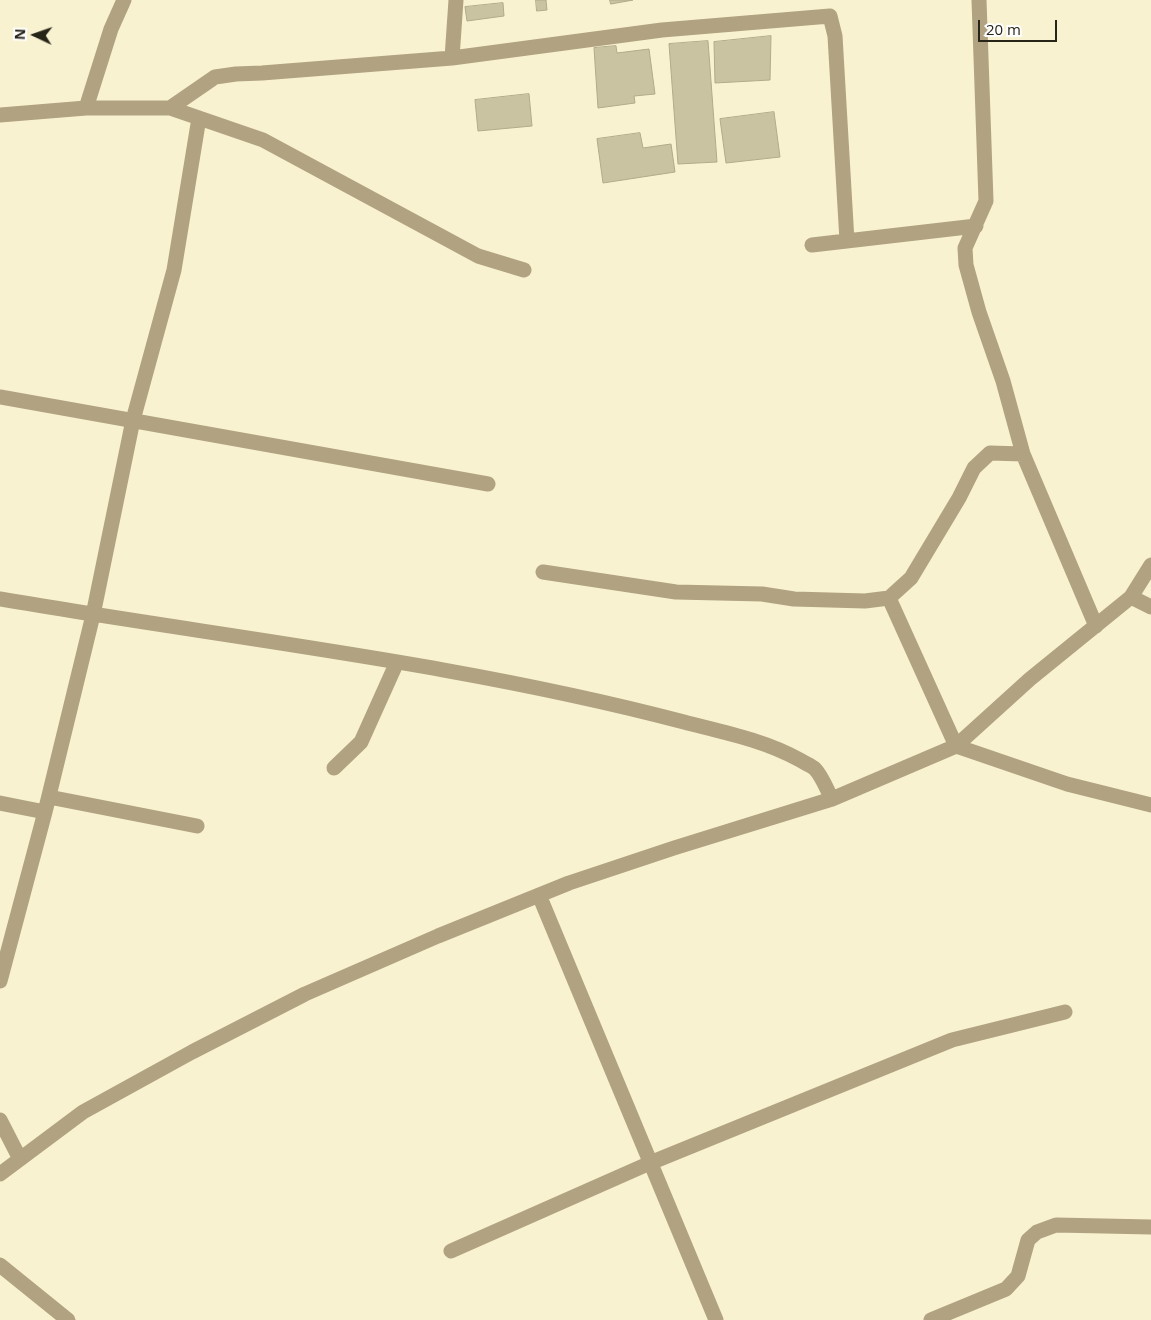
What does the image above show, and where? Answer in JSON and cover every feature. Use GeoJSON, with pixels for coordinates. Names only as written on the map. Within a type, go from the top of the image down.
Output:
{"type":"FeatureCollection","features":[{"type":"Feature","properties":{"kind":"street"},"geometry":{"type":"LineString","coordinates":[[86,108],[112,29],[124,0]]}},
{"type":"Feature","properties":{"kind":"street"},"geometry":{"type":"LineString","coordinates":[[452,58],[456,0]]}},
{"type":"Feature","properties":{"kind":"street"},"geometry":{"type":"LineString","coordinates":[[980,0],[986,201],[965,248],[966,265],[978,312],[1003,381],[1023,454],[1096,626]]}},
{"type":"Feature","properties":{"kind":"street"},"geometry":{"type":"LineString","coordinates":[[170,108],[215,78],[236,74],[452,58],[662,30],[830,16],[835,36],[847,241]]}},
{"type":"Feature","properties":{"kind":"street"},"geometry":{"type":"LineString","coordinates":[[0,115],[86,108],[170,108],[263,140],[478,256],[524,270]]}},
{"type":"Feature","properties":{"kind":"street"},"geometry":{"type":"LineString","coordinates":[[0,980],[49,797],[93,615],[133,420],[174,270],[199,118]]}},
{"type":"Feature","properties":{"kind":"street"},"geometry":{"type":"LineString","coordinates":[[812,245],[976,226]]}},
{"type":"Feature","properties":{"kind":"street"},"geometry":{"type":"LineString","coordinates":[[0,398],[488,484]]}},
{"type":"Feature","properties":{"kind":"street"},"geometry":{"type":"LineString","coordinates":[[543,572],[676,592],[762,594],[812,600],[865,601],[889,598],[911,578],[959,498],[974,468],[990,454],[1023,454]]}},
{"type":"Feature","properties":{"kind":"street"},"geometry":{"type":"LineString","coordinates":[[0,1174],[82,1112],[192,1052],[305,994],[438,936],[539,895],[674,848],[832,799],[956,746],[1030,679],[1131,597],[1151,564]]}},
{"type":"Feature","properties":{"kind":"street"},"geometry":{"type":"LineString","coordinates":[[1131,597],[1151,607]]}},
{"type":"Feature","properties":{"kind":"street"},"geometry":{"type":"LineString","coordinates":[[889,598],[956,746],[1067,784],[1151,805]]}},
{"type":"Feature","properties":{"kind":"street"},"geometry":{"type":"LineString","coordinates":[[0,599],[397,662],[609,702],[744,738],[788,754],[815,769],[832,799]]}},
{"type":"Feature","properties":{"kind":"street"},"geometry":{"type":"LineString","coordinates":[[334,768],[361,742],[397,662]]}},
{"type":"Feature","properties":{"kind":"street"},"geometry":{"type":"LineString","coordinates":[[49,797],[197,826]]}},
{"type":"Feature","properties":{"kind":"street"},"geometry":{"type":"LineString","coordinates":[[0,803],[45,812]]}},
{"type":"Feature","properties":{"kind":"street"},"geometry":{"type":"LineString","coordinates":[[539,895],[716,1320]]}},
{"type":"Feature","properties":{"kind":"street"},"geometry":{"type":"LineString","coordinates":[[451,1251],[650,1163],[952,1040],[1065,1012]]}},
{"type":"Feature","properties":{"kind":"street"},"geometry":{"type":"LineString","coordinates":[[0,1120],[20,1159]]}},
{"type":"Feature","properties":{"kind":"street"},"geometry":{"type":"LineString","coordinates":[[931,1320],[1006,1289],[1018,1276],[1028,1240],[1037,1232],[1056,1225],[1151,1227]]}},
{"type":"Feature","properties":{"kind":"street"},"geometry":{"type":"LineString","coordinates":[[0,1265],[68,1320]]}},
{"type":"Feature","properties":{"kind":"building"},"geometry":{"type":"Polygon","coordinates":[[[536,0],[546,0],[547,10],[537,11],[536,0]]]}},
{"type":"Feature","properties":{"kind":"building"},"geometry":{"type":"Polygon","coordinates":[[[610,0],[633,0],[611,4],[610,0]]]}},
{"type":"Feature","properties":{"kind":"building"},"geometry":{"type":"Polygon","coordinates":[[[503,3],[504,16],[467,21],[465,7],[503,3]]]}},
{"type":"Feature","properties":{"kind":"building"},"geometry":{"type":"Polygon","coordinates":[[[771,36],[770,80],[715,83],[714,42],[771,36]]]}},
{"type":"Feature","properties":{"kind":"building"},"geometry":{"type":"Polygon","coordinates":[[[708,41],[717,162],[678,164],[669,44],[708,41]]]}},
{"type":"Feature","properties":{"kind":"building"},"geometry":{"type":"Polygon","coordinates":[[[616,46],[617,53],[649,49],[655,94],[634,96],[635,103],[598,108],[594,48],[616,46]]]}},
{"type":"Feature","properties":{"kind":"building"},"geometry":{"type":"Polygon","coordinates":[[[529,94],[532,126],[478,131],[475,100],[529,94]]]}},
{"type":"Feature","properties":{"kind":"building"},"geometry":{"type":"Polygon","coordinates":[[[774,112],[780,157],[726,163],[720,119],[774,112]]]}},
{"type":"Feature","properties":{"kind":"building"},"geometry":{"type":"Polygon","coordinates":[[[640,133],[643,148],[671,144],[675,172],[603,183],[597,139],[640,133]]]}}]}
